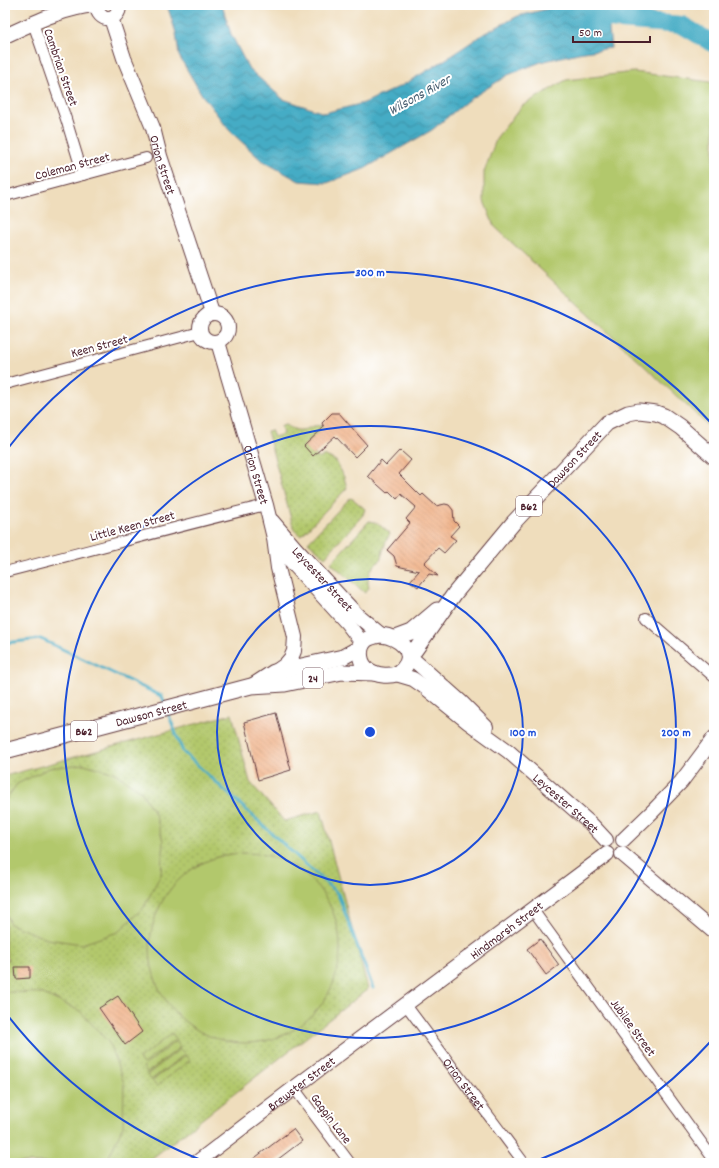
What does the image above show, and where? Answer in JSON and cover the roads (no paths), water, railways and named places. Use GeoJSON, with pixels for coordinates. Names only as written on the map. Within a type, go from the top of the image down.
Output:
{"type":"FeatureCollection","features":[{"type":"Feature","properties":{"kind":"main road","name":"Dawson Street"},"geometry":{"type":"LineString","coordinates":[[409,657],[455,593],[514,522],[607,423],[628,413],[639,411],[647,411],[664,416],[680,426],[714,457]]}},
{"type":"Feature","properties":{"kind":"main road","name":"Dawson Street"},"geometry":{"type":"LineString","coordinates":[[388,637],[411,632],[455,593]]}},
{"type":"Feature","properties":{"kind":"main road","name":"B62"},"geometry":{"type":"LineString","coordinates":[[362,645],[371,637],[388,637]]}},
{"type":"Feature","properties":{"kind":"main road"},"geometry":{"type":"LineString","coordinates":[[388,637],[403,645],[409,657]]}},
{"type":"Feature","properties":{"kind":"main road","name":"Dawson Street"},"geometry":{"type":"LineString","coordinates":[[251,686],[274,672],[343,657],[362,645]]}},
{"type":"Feature","properties":{"kind":"main road"},"geometry":{"type":"LineString","coordinates":[[362,645],[360,654],[365,667],[374,673],[390,675],[396,674]]}},
{"type":"Feature","properties":{"kind":"main road","name":"B62"},"geometry":{"type":"LineString","coordinates":[[396,674],[405,667],[409,657]]}},
{"type":"Feature","properties":{"kind":"main road","name":"Dawson Street"},"geometry":{"type":"LineString","coordinates":[[5,751],[251,686],[285,684],[342,672],[374,673]]}},
{"type":"Feature","properties":{"kind":"street"},"geometry":{"type":"LineString","coordinates":[[5,36],[33,23],[69,10],[96,5],[100,15],[111,18],[117,14],[120,8],[119,5]]}},
{"type":"Feature","properties":{"kind":"street","name":"Orion Street"},"geometry":{"type":"LineString","coordinates":[[111,18],[124,58],[153,128],[160,156],[212,314]]}},
{"type":"Feature","properties":{"kind":"street","name":"Cambrian Street"},"geometry":{"type":"LineString","coordinates":[[33,23],[66,119],[83,175]]}},
{"type":"Feature","properties":{"kind":"street","name":"Coleman Street"},"geometry":{"type":"LineString","coordinates":[[5,196],[146,158]]}},
{"type":"Feature","properties":{"kind":"street"},"geometry":{"type":"LineString","coordinates":[[216,313],[223,316],[228,324],[227,334],[218,342],[208,341],[200,332],[200,325],[203,319],[212,314],[216,313]]}},
{"type":"Feature","properties":{"kind":"street","name":"Keen Street"},"geometry":{"type":"LineString","coordinates":[[5,384],[200,332]]}},
{"type":"Feature","properties":{"kind":"street","name":"Orion Street"},"geometry":{"type":"LineString","coordinates":[[218,342],[268,511],[274,538],[278,568],[296,643],[291,658],[285,665],[274,672]]}},
{"type":"Feature","properties":{"kind":"street","name":"Little Keen Street"},"geometry":{"type":"LineString","coordinates":[[5,572],[132,540],[209,518],[268,511]]}},
{"type":"Feature","properties":{"kind":"street","name":"Leycester Street"},"geometry":{"type":"LineString","coordinates":[[268,511],[296,549],[357,615],[388,637]]}},
{"type":"Feature","properties":{"kind":"street","name":"Orion Street"},"geometry":{"type":"LineString","coordinates":[[274,538],[288,559],[347,623],[362,645]]}},
{"type":"Feature","properties":{"kind":"street"},"geometry":{"type":"LineString","coordinates":[[646,618],[714,677]]}},
{"type":"Feature","properties":{"kind":"street","name":"Leycester Street"},"geometry":{"type":"LineString","coordinates":[[409,657],[461,702],[508,751],[592,826],[606,847]]}},
{"type":"Feature","properties":{"kind":"street","name":"Leycester Street"},"geometry":{"type":"LineString","coordinates":[[396,674],[413,679],[508,751]]}},
{"type":"Feature","properties":{"kind":"street"},"geometry":{"type":"LineString","coordinates":[[714,738],[681,782],[653,811],[622,847],[616,857],[613,857],[606,847],[613,836],[618,837],[622,847],[714,932]]}},
{"type":"Feature","properties":{"kind":"street","name":"Hindmarsh Street"},"geometry":{"type":"LineString","coordinates":[[406,1004],[533,910],[606,847]]}},
{"type":"Feature","properties":{"kind":"street","name":"Jubilee Street"},"geometry":{"type":"LineString","coordinates":[[533,910],[714,1160]]}},
{"type":"Feature","properties":{"kind":"street","name":"Orion Street"},"geometry":{"type":"LineString","coordinates":[[406,1004],[524,1163]]}},
{"type":"Feature","properties":{"kind":"street","name":"Brewster Street"},"geometry":{"type":"LineString","coordinates":[[196,1163],[406,1004]]}},
{"type":"Feature","properties":{"kind":"street","name":"Gaggin Lane"},"geometry":{"type":"LineString","coordinates":[[294,1088],[350,1163]]}},
{"type":"Feature","properties":{"kind":"water"},"geometry":{"type":"Polygon","coordinates":[[[167,5],[222,5],[231,34],[249,69],[283,99],[324,113],[364,103],[403,85],[485,33],[518,16],[563,5],[605,5],[611,48],[578,53],[541,62],[508,75],[467,101],[432,130],[364,169],[327,183],[299,181],[261,160],[229,130],[202,95],[179,56],[176,33],[167,5]]]}},
{"type":"Feature","properties":{"kind":"waterway","name":"Wilsons River"},"geometry":{"type":"LineString","coordinates":[[585,23],[608,19],[682,25],[714,44]]}},
{"type":"Feature","properties":{"kind":"waterway"},"geometry":{"type":"LineString","coordinates":[[5,643],[41,639],[162,696],[165,704]]}},
{"type":"Feature","properties":{"kind":"waterway"},"geometry":{"type":"LineString","coordinates":[[168,713],[183,752],[338,894],[373,988]]}}]}
